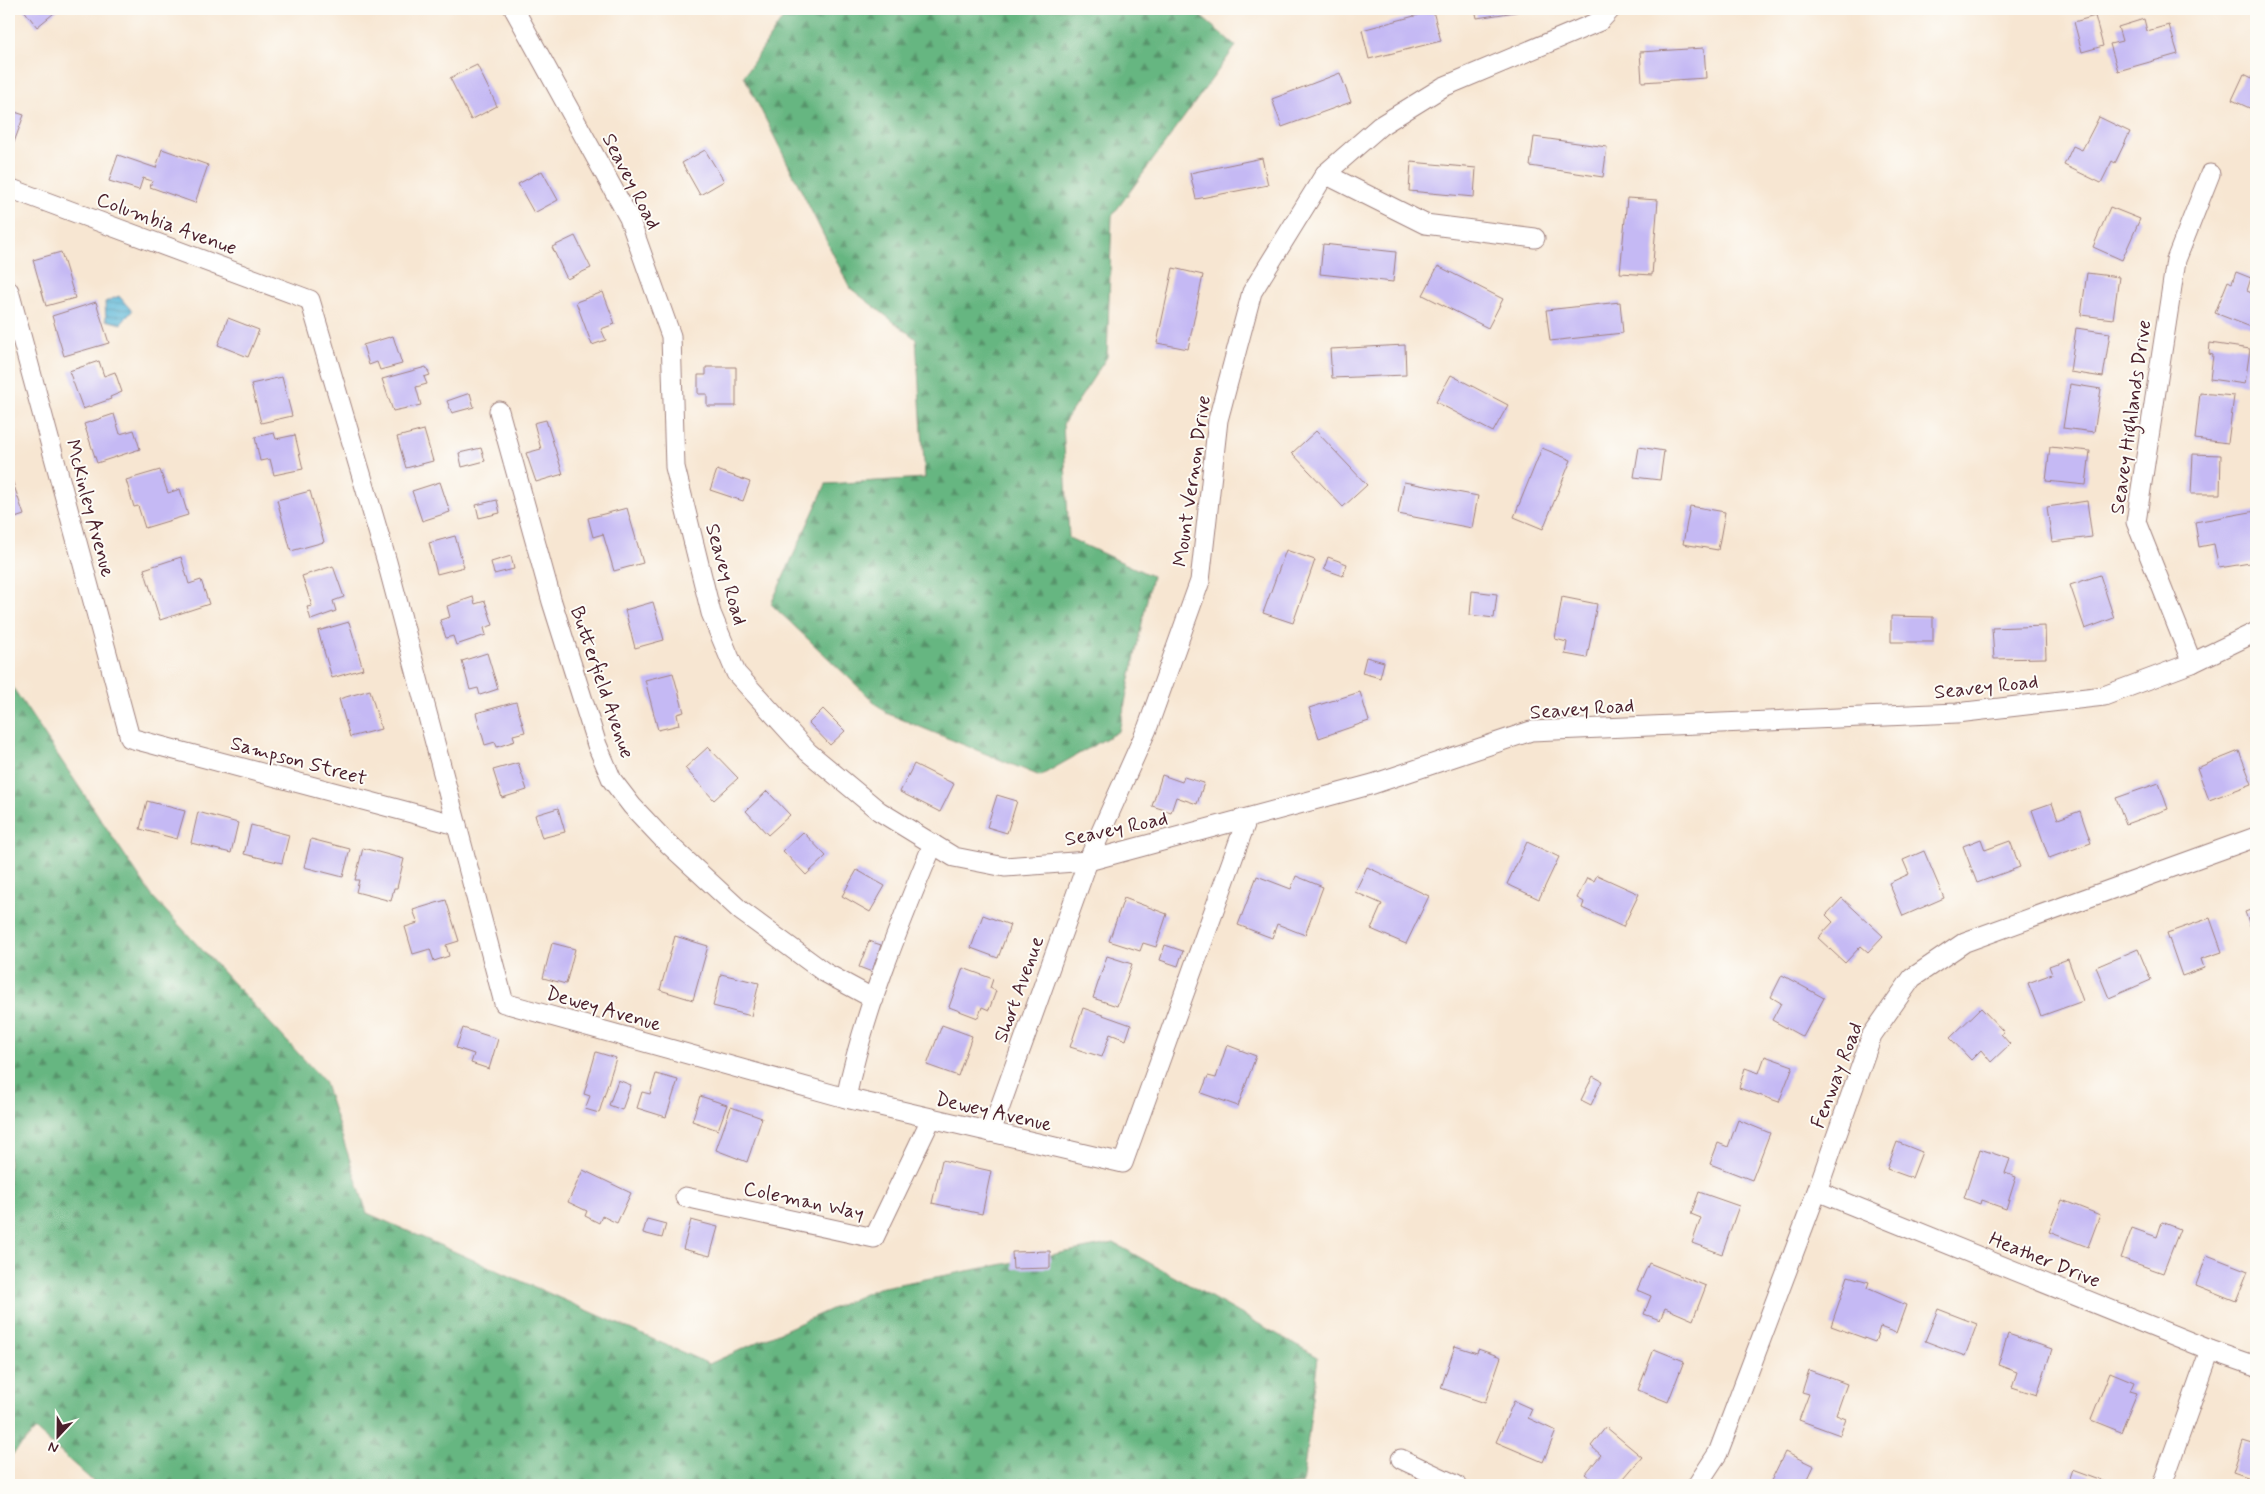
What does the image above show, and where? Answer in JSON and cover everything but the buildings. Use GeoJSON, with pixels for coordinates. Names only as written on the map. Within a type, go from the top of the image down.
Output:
{"type":"FeatureCollection","features":[{"type":"Feature","properties":{"kind":"street","name":"Seavey Road"},"geometry":{"type":"LineString","coordinates":[[514,9],[629,218],[671,336],[675,467],[711,613],[736,673],[808,752],[879,811],[954,857],[1005,868],[1088,861],[1373,784],[1531,731],[1957,713],[2104,696],[2192,664],[2256,632]]}},
{"type":"Feature","properties":{"kind":"street","name":"Mount Vernon Drive"},"geometry":{"type":"LineString","coordinates":[[1088,861],[1147,729],[1200,582],[1218,420],[1252,292],[1325,174],[1380,126],[1443,87],[1600,21],[1611,9]]}},
{"type":"Feature","properties":{"kind":"street"},"geometry":{"type":"LineString","coordinates":[[1325,174],[1425,224],[1535,238]]}},
{"type":"Feature","properties":{"kind":"street","name":"Seavey Highlands Drive"},"geometry":{"type":"LineString","coordinates":[[2192,664],[2136,522],[2176,260],[2210,174]]}},
{"type":"Feature","properties":{"kind":"street","name":"Columbia Avenue"},"geometry":{"type":"LineString","coordinates":[[9,188],[310,300],[387,562],[457,825]]}},
{"type":"Feature","properties":{"kind":"street","name":"McKinley Avenue"},"geometry":{"type":"LineString","coordinates":[[9,290],[130,738]]}},
{"type":"Feature","properties":{"kind":"street","name":"Butterfield Avenue"},"geometry":{"type":"LineString","coordinates":[[499,411],[552,602],[597,745],[612,780],[632,806],[663,839],[741,911],[824,972],[874,999]]}},
{"type":"Feature","properties":{"kind":"street","name":"Sampson Street"},"geometry":{"type":"LineString","coordinates":[[130,738],[457,825]]}},
{"type":"Feature","properties":{"kind":"street","name":"Dewey Avenue"},"geometry":{"type":"LineString","coordinates":[[457,825],[504,1003],[931,1120],[1123,1163],[1247,819]]}},
{"type":"Feature","properties":{"kind":"street","name":"Fenway Road"},"geometry":{"type":"LineString","coordinates":[[1697,1485],[1718,1453],[1818,1191],[1872,1035],[1912,978],[1965,942],[2256,836]]}},
{"type":"Feature","properties":{"kind":"street"},"geometry":{"type":"LineString","coordinates":[[846,1098],[853,1067],[874,999],[933,844]]}},
{"type":"Feature","properties":{"kind":"street","name":"Short Avenue"},"geometry":{"type":"LineString","coordinates":[[990,1132],[1088,861]]}},
{"type":"Feature","properties":{"kind":"street","name":"Coleman Way"},"geometry":{"type":"LineString","coordinates":[[685,1197],[874,1238],[931,1120]]}},
{"type":"Feature","properties":{"kind":"street","name":"Heather Drive"},"geometry":{"type":"LineString","coordinates":[[1818,1191],[2210,1350],[2256,1366]]}},
{"type":"Feature","properties":{"kind":"street"},"geometry":{"type":"LineString","coordinates":[[2162,1485],[2210,1350]]}},
{"type":"Feature","properties":{"kind":"street"},"geometry":{"type":"LineString","coordinates":[[1401,1459],[1456,1485]]}},
{"type":"Feature","properties":{"kind":"green space"},"geometry":{"type":"Polygon","coordinates":[[[789,9],[1192,9],[1236,46],[1112,216],[1107,357],[1063,424],[1069,538],[1152,576],[1119,731],[1040,776],[886,713],[771,604],[826,484],[925,478],[916,339],[850,288],[744,76],[789,9]]]}},
{"type":"Feature","properties":{"kind":"green space"},"geometry":{"type":"Polygon","coordinates":[[[9,682],[152,896],[324,1081],[367,1213],[709,1364],[878,1288],[1114,1243],[1318,1357],[1302,1485],[97,1485],[36,1430],[9,1458],[9,682]]]}},
{"type":"Feature","properties":{"kind":"water"},"geometry":{"type":"Polygon","coordinates":[[[119,296],[132,311],[121,324],[106,320],[105,302],[119,296]]]}}]}
